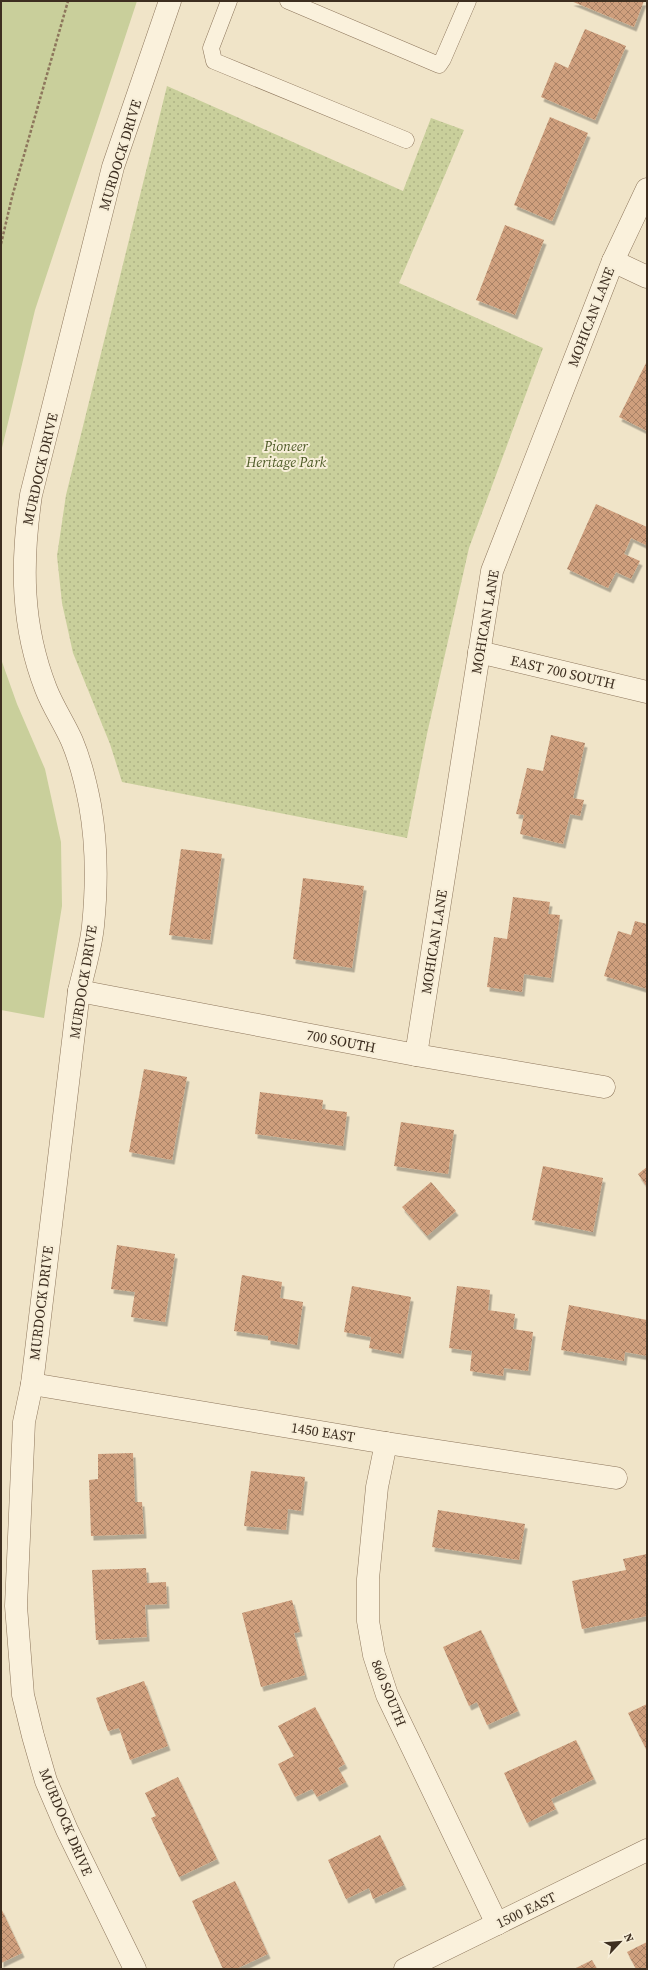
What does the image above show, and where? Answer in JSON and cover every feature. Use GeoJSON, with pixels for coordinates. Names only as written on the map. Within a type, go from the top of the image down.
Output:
{"type":"FeatureCollection","features":[{"type":"Feature","properties":{"kind":"street","name":"MURDOCK DRIVE"},"geometry":{"type":"LineString","coordinates":[[135,1969],[67,1830],[46,1782],[23,1695],[16,1606],[24,1422],[32,1384],[79,991],[93,927],[96,881],[90,806],[72,741],[46,690],[34,655],[26,608],[24,571],[25,537],[31,496],[113,168],[170,1]]}},
{"type":"Feature","properties":{"kind":"street","name":"MOHICAN LANE"},"geometry":{"type":"LineString","coordinates":[[416,1056],[492,571],[613,262],[647,190]]}},
{"type":"Feature","properties":{"kind":"street"},"geometry":{"type":"LineString","coordinates":[[613,262],[647,277]]}},
{"type":"Feature","properties":{"kind":"street","name":"EAST 700 SOUTH"},"geometry":{"type":"LineString","coordinates":[[479,652],[647,692]]}},
{"type":"Feature","properties":{"kind":"street","name":"700 SOUTH"},"geometry":{"type":"LineString","coordinates":[[79,991],[416,1056],[604,1086]]}},
{"type":"Feature","properties":{"kind":"street","name":"1450 EAST"},"geometry":{"type":"LineString","coordinates":[[32,1384],[386,1443],[616,1478]]}},
{"type":"Feature","properties":{"kind":"street","name":"860 SOUTH"},"geometry":{"type":"LineString","coordinates":[[386,1443],[377,1487],[368,1579],[368,1621],[374,1655],[387,1695],[497,1924]]}},
{"type":"Feature","properties":{"kind":"street","name":"1500 EAST"},"geometry":{"type":"LineString","coordinates":[[405,1969],[647,1850]]}},
{"type":"Feature","properties":{"kind":"lane"},"geometry":{"type":"LineString","coordinates":[[228,1],[211,48],[214,61],[406,140]]}},
{"type":"Feature","properties":{"kind":"lane"},"geometry":{"type":"LineString","coordinates":[[288,1],[439,65],[444,59],[468,1]]}},
{"type":"Feature","properties":{"kind":"path"},"geometry":{"type":"LineString","coordinates":[[1,244],[12,197],[68,1]]}},
{"type":"Feature","properties":{"kind":"green space"},"geometry":{"type":"Polygon","coordinates":[[[1,1],[137,1],[35,310],[1,452],[1,1]]]}},
{"type":"Feature","properties":{"kind":"green space","name":"Pioneer Heritage Park"},"geometry":{"type":"Polygon","coordinates":[[[167,86],[403,191],[431,118],[464,130],[399,283],[543,348],[469,548],[427,734],[407,838],[122,782],[110,744],[73,653],[62,603],[57,556],[66,495],[167,86]]]}},
{"type":"Feature","properties":{"kind":"green space"},"geometry":{"type":"Polygon","coordinates":[[[1,659],[17,704],[45,769],[61,842],[62,906],[44,1018],[1,1010],[1,659]]]}},
{"type":"Feature","properties":{"kind":"building"},"geometry":{"type":"Polygon","coordinates":[[[571,1],[644,1],[634,27],[571,1]]]}},
{"type":"Feature","properties":{"kind":"building"},"geometry":{"type":"Polygon","coordinates":[[[585,29],[626,46],[595,120],[541,97],[555,62],[568,68],[585,29]]]}},
{"type":"Feature","properties":{"kind":"building"},"geometry":{"type":"Polygon","coordinates":[[[550,117],[588,133],[552,221],[514,205],[550,117]]]}},
{"type":"Feature","properties":{"kind":"building"},"geometry":{"type":"Polygon","coordinates":[[[505,225],[544,240],[515,315],[476,300],[505,225]]]}},
{"type":"Feature","properties":{"kind":"building"},"geometry":{"type":"Polygon","coordinates":[[[647,361],[647,431],[619,417],[647,361]]]}},
{"type":"Feature","properties":{"kind":"building"},"geometry":{"type":"Polygon","coordinates":[[[596,504],[647,527],[646,545],[631,538],[624,554],[640,561],[631,579],[616,572],[608,588],[567,569],[596,504]]]}},
{"type":"Feature","properties":{"kind":"building"},"geometry":{"type":"Polygon","coordinates":[[[551,735],[585,743],[573,798],[584,800],[580,816],[570,814],[563,844],[520,834],[524,815],[516,814],[527,768],[543,771],[551,735]]]}},
{"type":"Feature","properties":{"kind":"building"},"geometry":{"type":"Polygon","coordinates":[[[181,849],[222,854],[210,940],[169,935],[181,849]]]}},
{"type":"Feature","properties":{"kind":"building"},"geometry":{"type":"Polygon","coordinates":[[[303,878],[364,886],[352,968],[293,959],[303,878]]]}},
{"type":"Feature","properties":{"kind":"building"},"geometry":{"type":"Polygon","coordinates":[[[513,897],[550,902],[548,914],[560,915],[551,978],[524,974],[522,992],[487,987],[494,937],[507,939],[513,897]]]}},
{"type":"Feature","properties":{"kind":"building"},"geometry":{"type":"Polygon","coordinates":[[[635,921],[647,924],[647,989],[604,976],[618,931],[631,935],[635,921]]]}},
{"type":"Feature","properties":{"kind":"building"},"geometry":{"type":"Polygon","coordinates":[[[144,1069],[187,1077],[172,1160],[129,1152],[144,1069]]]}},
{"type":"Feature","properties":{"kind":"building"},"geometry":{"type":"Polygon","coordinates":[[[260,1092],[323,1100],[322,1109],[347,1112],[343,1146],[255,1134],[260,1092]]]}},
{"type":"Feature","properties":{"kind":"building"},"geometry":{"type":"Polygon","coordinates":[[[401,1122],[454,1130],[448,1174],[394,1166],[401,1122]]]}},
{"type":"Feature","properties":{"kind":"building"},"geometry":{"type":"Polygon","coordinates":[[[543,1166],[603,1178],[593,1232],[532,1220],[543,1166]]]}},
{"type":"Feature","properties":{"kind":"building"},"geometry":{"type":"Polygon","coordinates":[[[647,1167],[647,1187],[638,1174],[647,1167]]]}},
{"type":"Feature","properties":{"kind":"building"},"geometry":{"type":"Polygon","coordinates":[[[431,1182],[456,1211],[427,1236],[402,1207],[431,1182]]]}},
{"type":"Feature","properties":{"kind":"building"},"geometry":{"type":"Polygon","coordinates":[[[117,1245],[175,1254],[165,1322],[131,1317],[135,1292],[111,1289],[117,1245]]]}},
{"type":"Feature","properties":{"kind":"building"},"geometry":{"type":"Polygon","coordinates":[[[242,1275],[282,1282],[280,1298],[303,1302],[297,1345],[268,1340],[268,1336],[234,1331],[242,1275]]]}},
{"type":"Feature","properties":{"kind":"building"},"geometry":{"type":"Polygon","coordinates":[[[352,1286],[411,1297],[401,1354],[369,1348],[371,1337],[344,1332],[352,1286]]]}},
{"type":"Feature","properties":{"kind":"building"},"geometry":{"type":"Polygon","coordinates":[[[457,1286],[490,1290],[488,1310],[515,1314],[513,1329],[533,1332],[528,1371],[504,1368],[503,1376],[470,1371],[472,1351],[449,1348],[457,1286]]]}},
{"type":"Feature","properties":{"kind":"building"},"geometry":{"type":"Polygon","coordinates":[[[569,1305],[647,1320],[647,1356],[625,1352],[624,1361],[561,1350],[569,1305]]]}},
{"type":"Feature","properties":{"kind":"building"},"geometry":{"type":"Polygon","coordinates":[[[133,1453],[135,1502],[142,1502],[144,1534],[91,1536],[89,1480],[98,1479],[98,1454],[133,1453]]]}},
{"type":"Feature","properties":{"kind":"building"},"geometry":{"type":"Polygon","coordinates":[[[251,1471],[305,1477],[301,1511],[288,1509],[286,1530],[244,1526],[251,1471]]]}},
{"type":"Feature","properties":{"kind":"building"},"geometry":{"type":"Polygon","coordinates":[[[438,1510],[525,1524],[519,1560],[432,1547],[438,1510]]]}},
{"type":"Feature","properties":{"kind":"building"},"geometry":{"type":"Polygon","coordinates":[[[647,1554],[647,1616],[582,1629],[572,1581],[626,1570],[623,1559],[647,1554]]]}},
{"type":"Feature","properties":{"kind":"building"},"geometry":{"type":"Polygon","coordinates":[[[146,1568],[147,1583],[166,1582],[167,1604],[145,1605],[147,1637],[96,1640],[92,1570],[146,1568]]]}},
{"type":"Feature","properties":{"kind":"building"},"geometry":{"type":"Polygon","coordinates":[[[292,1600],[300,1632],[294,1633],[305,1675],[261,1687],[242,1613],[292,1600]]]}},
{"type":"Feature","properties":{"kind":"building"},"geometry":{"type":"Polygon","coordinates":[[[481,1630],[518,1711],[487,1725],[477,1702],[469,1706],[443,1647],[481,1630]]]}},
{"type":"Feature","properties":{"kind":"building"},"geometry":{"type":"Polygon","coordinates":[[[144,1681],[168,1746],[130,1760],[119,1728],[108,1731],[96,1698],[144,1681]]]}},
{"type":"Feature","properties":{"kind":"building"},"geometry":{"type":"Polygon","coordinates":[[[647,1704],[647,1751],[628,1713],[647,1704]]]}},
{"type":"Feature","properties":{"kind":"building"},"geometry":{"type":"Polygon","coordinates":[[[315,1707],[345,1764],[338,1768],[346,1782],[317,1797],[312,1789],[295,1797],[278,1764],[294,1756],[278,1726],[315,1707]]]}},
{"type":"Feature","properties":{"kind":"building"},"geometry":{"type":"Polygon","coordinates":[[[576,1740],[594,1779],[551,1799],[556,1809],[527,1823],[504,1773],[576,1740]]]}},
{"type":"Feature","properties":{"kind":"building"},"geometry":{"type":"Polygon","coordinates":[[[178,1777],[217,1859],[179,1877],[151,1818],[156,1816],[145,1793],[178,1777]]]}},
{"type":"Feature","properties":{"kind":"building"},"geometry":{"type":"Polygon","coordinates":[[[380,1835],[404,1885],[373,1899],[369,1888],[346,1899],[328,1860],[380,1835]]]}},
{"type":"Feature","properties":{"kind":"building"},"geometry":{"type":"Polygon","coordinates":[[[235,1881],[268,1954],[236,1969],[223,1969],[192,1901],[235,1881]]]}},
{"type":"Feature","properties":{"kind":"building"},"geometry":{"type":"Polygon","coordinates":[[[1,1908],[22,1953],[1,1963],[1,1908]]]}},
{"type":"Feature","properties":{"kind":"building"},"geometry":{"type":"Polygon","coordinates":[[[647,1942],[647,1969],[636,1969],[627,1952],[647,1942]]]}},
{"type":"Feature","properties":{"kind":"building"},"geometry":{"type":"Polygon","coordinates":[[[592,1960],[597,1969],[574,1969],[592,1960]]]}}]}
